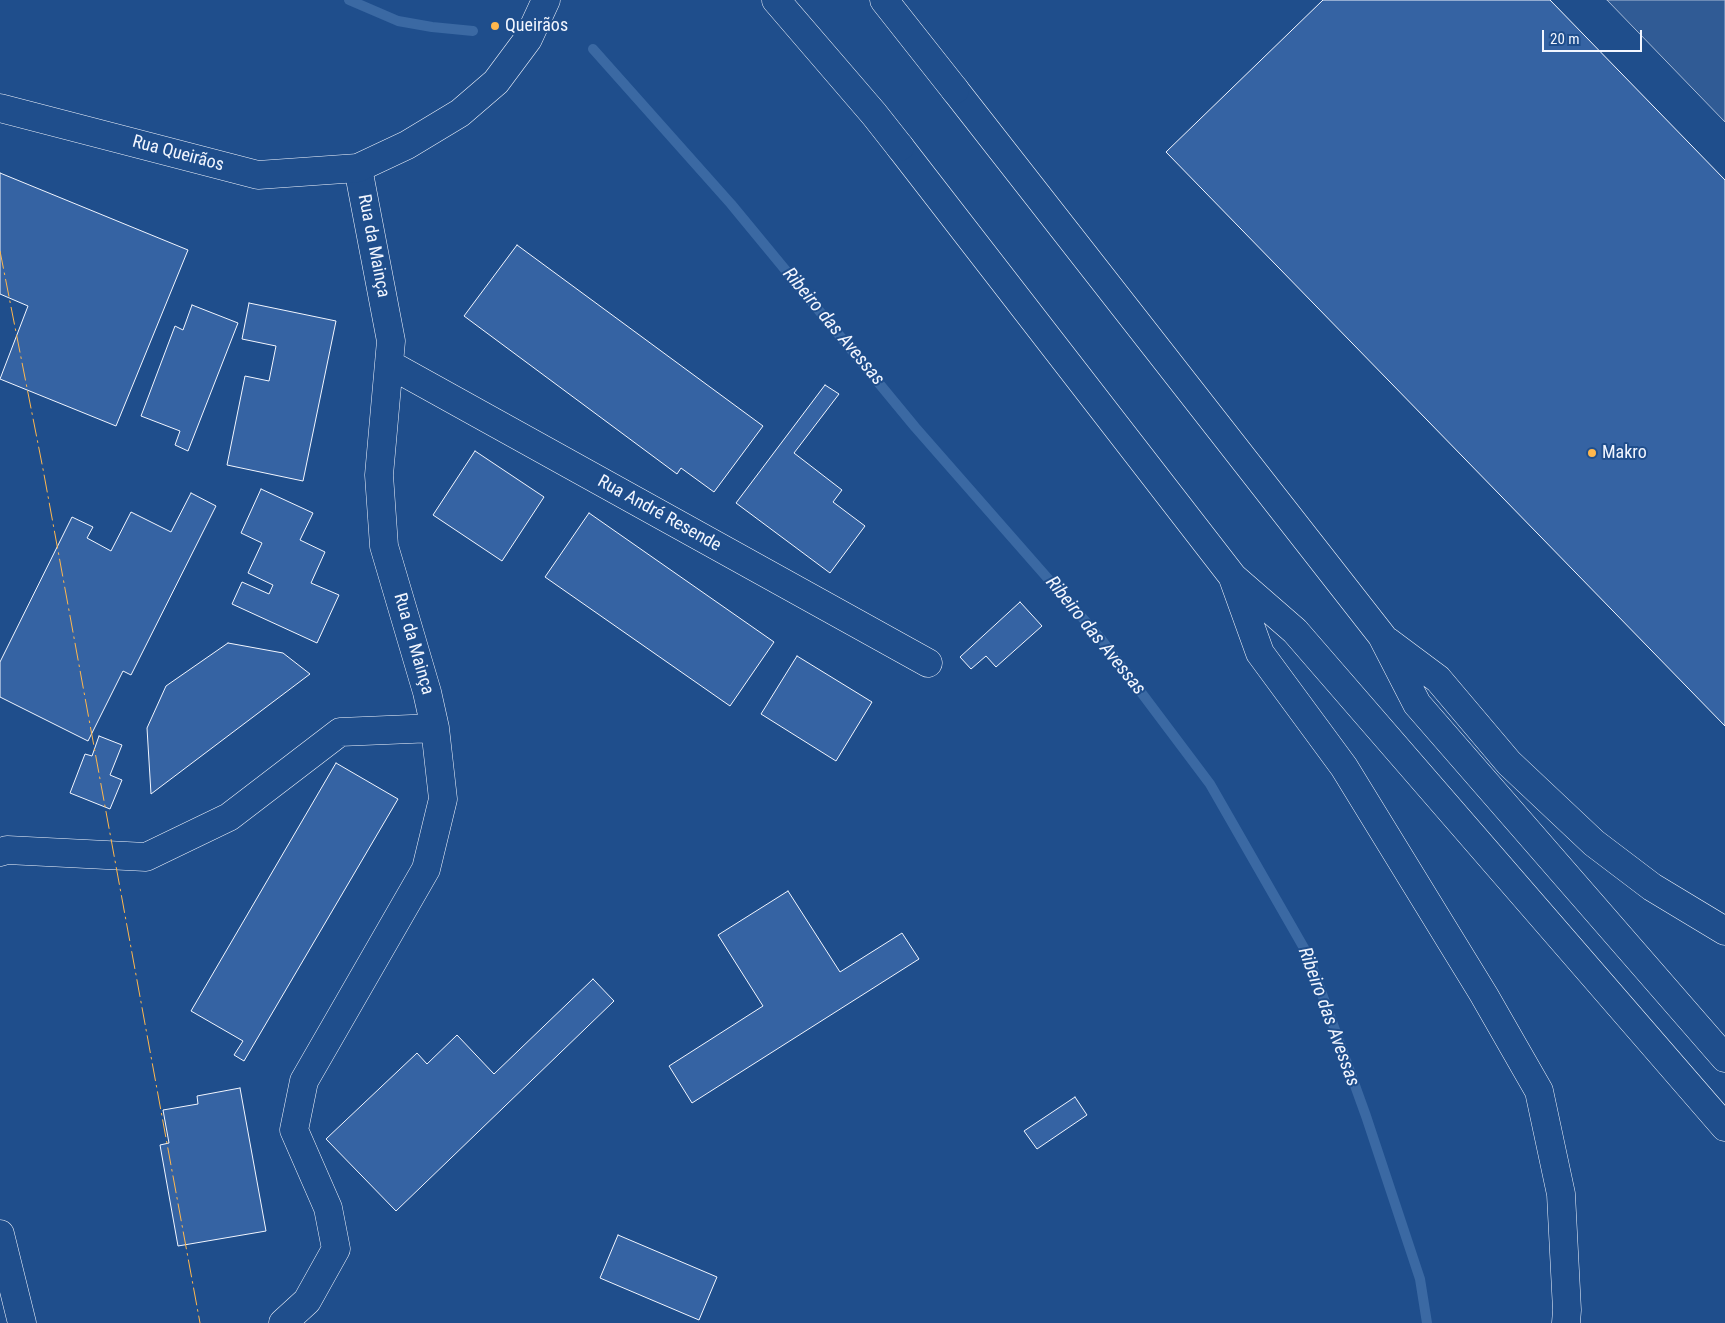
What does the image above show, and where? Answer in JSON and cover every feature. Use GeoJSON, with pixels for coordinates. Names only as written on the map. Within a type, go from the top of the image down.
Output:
{"type":"FeatureCollection","features":[{"type":"Feature","properties":{"kind":"main road"},"geometry":{"type":"LineString","coordinates":[[358,168],[407,145],[460,113],[496,82],[528,39],[546,0]]}},
{"type":"Feature","properties":{"kind":"main road"},"geometry":{"type":"LineString","coordinates":[[776,0],[874,114],[1233,577],[1295,631],[1725,1127]]}},
{"type":"Feature","properties":{"kind":"main road"},"geometry":{"type":"LineString","coordinates":[[884,0],[1382,636],[1417,704],[1725,1058]]}},
{"type":"Feature","properties":{"kind":"main road","name":"Rua Queirãos"},"geometry":{"type":"LineString","coordinates":[[0,108],[258,175],[358,168]]}},
{"type":"Feature","properties":{"kind":"main road","name":"Rua da Mainça"},"geometry":{"type":"LineString","coordinates":[[283,1323],[307,1301],[336,1249],[328,1208],[294,1130],[304,1081],[426,869],[443,799],[435,728],[428,692],[384,546],[379,475],[391,341],[358,168]]}},
{"type":"Feature","properties":{"kind":"main road","name":"Rua André Resende"},"geometry":{"type":"LineString","coordinates":[[389,364],[928,663]]}},
{"type":"Feature","properties":{"kind":"main road"},"geometry":{"type":"LineString","coordinates":[[1233,577],[1260,653],[1344,767],[1484,995],[1539,1091],[1561,1194],[1568,1310],[1566,1323]]}},
{"type":"Feature","properties":{"kind":"main road"},"geometry":{"type":"LineString","coordinates":[[1382,636],[1438,679],[1509,763],[1594,843],[1652,888],[1725,932]]}},
{"type":"Feature","properties":{"kind":"main road"},"geometry":{"type":"LineString","coordinates":[[0,852],[7,850],[146,857],[229,817],[340,732],[435,728]]}},
{"type":"Feature","properties":{"kind":"main road"},"geometry":{"type":"LineString","coordinates":[[0,1234],[22,1323]]}},
{"type":"Feature","properties":{"kind":"shaded area"},"geometry":{"type":"Polygon","coordinates":[[[1607,0],[1725,0],[1725,122],[1607,0]]]}},
{"type":"Feature","properties":{"kind":"building","name":"Makro"},"geometry":{"type":"Polygon","coordinates":[[[1323,0],[1550,0],[1725,180],[1725,726],[1166,152],[1323,0]]]}},
{"type":"Feature","properties":{"kind":"building"},"geometry":{"type":"Polygon","coordinates":[[[0,173],[188,250],[116,426],[0,379],[28,306],[0,294],[0,173]]]}},
{"type":"Feature","properties":{"kind":"building"},"geometry":{"type":"Polygon","coordinates":[[[517,245],[763,426],[714,492],[681,468],[677,474],[464,316],[517,245]]]}},
{"type":"Feature","properties":{"kind":"building"},"geometry":{"type":"Polygon","coordinates":[[[249,303],[336,321],[303,481],[227,465],[245,376],[269,381],[276,346],[242,339],[249,303]]]}},
{"type":"Feature","properties":{"kind":"building"},"geometry":{"type":"Polygon","coordinates":[[[192,305],[238,323],[188,451],[175,445],[180,431],[141,416],[175,326],[183,330],[192,305]]]}},
{"type":"Feature","properties":{"kind":"building"},"geometry":{"type":"Polygon","coordinates":[[[825,385],[839,394],[794,453],[842,490],[833,502],[865,526],[830,573],[736,503],[825,385]]]}},
{"type":"Feature","properties":{"kind":"building"},"geometry":{"type":"Polygon","coordinates":[[[475,451],[544,497],[502,561],[433,515],[475,451]]]}},
{"type":"Feature","properties":{"kind":"building"},"geometry":{"type":"Polygon","coordinates":[[[261,489],[313,513],[300,540],[325,552],[311,583],[339,595],[317,643],[232,604],[242,582],[269,594],[273,585],[248,573],[262,543],[241,533],[261,489]]]}},
{"type":"Feature","properties":{"kind":"building"},"geometry":{"type":"Polygon","coordinates":[[[191,493],[216,506],[131,675],[123,671],[88,741],[0,697],[0,662],[72,517],[93,527],[87,538],[111,551],[131,512],[171,532],[191,493]]]}},
{"type":"Feature","properties":{"kind":"building"},"geometry":{"type":"Polygon","coordinates":[[[589,513],[774,642],[730,706],[545,577],[589,513]]]}},
{"type":"Feature","properties":{"kind":"building"},"geometry":{"type":"Polygon","coordinates":[[[1020,602],[1042,626],[996,667],[986,656],[971,669],[960,657],[1020,602]]]}},
{"type":"Feature","properties":{"kind":"building"},"geometry":{"type":"Polygon","coordinates":[[[228,643],[283,653],[310,674],[151,794],[147,728],[166,686],[228,643]]]}},
{"type":"Feature","properties":{"kind":"building"},"geometry":{"type":"Polygon","coordinates":[[[797,656],[872,702],[836,761],[761,714],[797,656]]]}},
{"type":"Feature","properties":{"kind":"building"},"geometry":{"type":"Polygon","coordinates":[[[99,736],[122,745],[110,775],[122,780],[110,809],[70,793],[85,754],[92,756],[99,736]]]}},
{"type":"Feature","properties":{"kind":"building"},"geometry":{"type":"Polygon","coordinates":[[[336,763],[398,799],[244,1061],[234,1055],[243,1041],[191,1011],[336,763]]]}},
{"type":"Feature","properties":{"kind":"building"},"geometry":{"type":"Polygon","coordinates":[[[788,891],[840,972],[902,933],[919,959],[692,1103],[669,1066],[763,1006],[718,935],[788,891]]]}},
{"type":"Feature","properties":{"kind":"building"},"geometry":{"type":"Polygon","coordinates":[[[593,979],[614,1001],[396,1211],[326,1139],[417,1053],[427,1064],[457,1035],[494,1074],[593,979]]]}},
{"type":"Feature","properties":{"kind":"building"},"geometry":{"type":"Polygon","coordinates":[[[240,1088],[266,1231],[178,1246],[160,1145],[169,1143],[163,1110],[198,1104],[197,1096],[240,1088]]]}},
{"type":"Feature","properties":{"kind":"building"},"geometry":{"type":"Polygon","coordinates":[[[1075,1097],[1087,1115],[1037,1149],[1024,1131],[1075,1097]]]}},
{"type":"Feature","properties":{"kind":"building"},"geometry":{"type":"Polygon","coordinates":[[[618,1235],[717,1277],[699,1320],[600,1278],[618,1235]]]}},
{"type":"Feature","properties":{"kind":"waterway","name":"Ribeiro das Avessas"},"geometry":{"type":"LineString","coordinates":[[349,0],[398,21],[473,31]]}},
{"type":"Feature","properties":{"kind":"waterway","name":"Ribeiro das Avessas"},"geometry":{"type":"LineString","coordinates":[[593,49],[731,204],[915,427],[1101,639],[1210,784],[1308,955],[1366,1116],[1420,1279],[1427,1323]]}},
{"type":"Feature","properties":{"kind":"power"},"geometry":{"type":"LineString","coordinates":[[0,251],[43,469],[200,1323]]}},
{"type":"Feature","properties":{"kind":"place","name":"Queirãos"},"geometry":{"type":"Point","coordinates":[495,26]}},
{"type":"Feature","properties":{"kind":"place","name":"Makro"},"geometry":{"type":"Point","coordinates":[1592,453]}}]}
